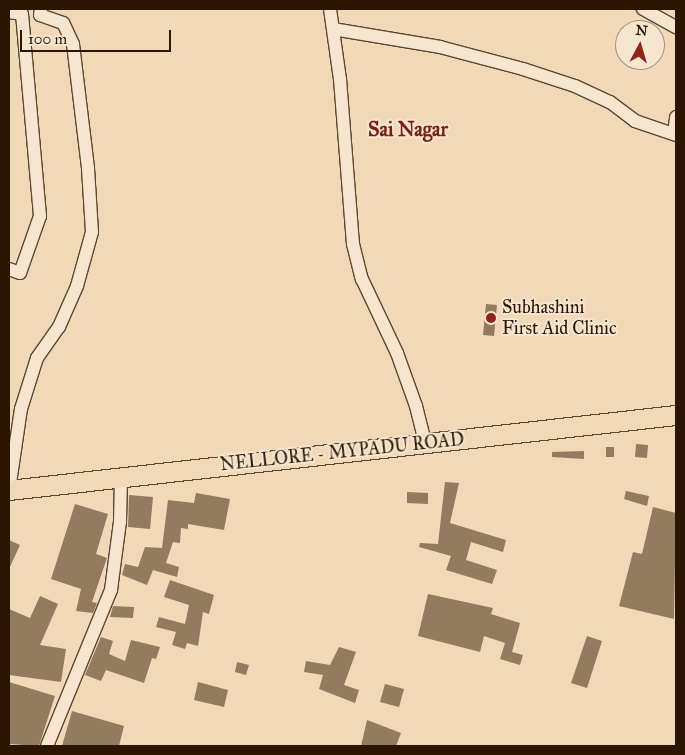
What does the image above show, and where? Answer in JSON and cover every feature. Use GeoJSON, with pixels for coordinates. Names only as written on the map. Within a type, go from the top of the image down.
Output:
{"type":"FeatureCollection","features":[{"type":"Feature","properties":{"kind":"main road","name":"NELLORE - MYPADU ROAD"},"geometry":{"type":"LineString","coordinates":[[9,490],[676,415]]}},
{"type":"Feature","properties":{"kind":"street"},"geometry":{"type":"LineString","coordinates":[[9,490],[21,408],[37,358],[59,328],[77,286],[92,232],[88,168],[73,44],[63,23],[40,15],[41,9]]}},
{"type":"Feature","properties":{"kind":"street"},"geometry":{"type":"LineString","coordinates":[[330,9],[340,80],[353,244],[362,279],[396,353],[416,406],[425,443]]}},
{"type":"Feature","properties":{"kind":"street"},"geometry":{"type":"LineString","coordinates":[[643,9],[676,27]]}},
{"type":"Feature","properties":{"kind":"street"},"geometry":{"type":"LineString","coordinates":[[9,12],[22,14],[40,216],[20,273],[9,269]]}},
{"type":"Feature","properties":{"kind":"street"},"geometry":{"type":"LineString","coordinates":[[332,29],[440,47],[523,69],[575,86],[610,102],[636,121],[675,134],[676,117]]}},
{"type":"Feature","properties":{"kind":"street"},"geometry":{"type":"LineString","coordinates":[[47,746],[111,590],[120,522],[121,477]]}},
{"type":"Feature","properties":{"kind":"building"},"geometry":{"type":"Polygon","coordinates":[[[486,304],[497,305],[494,336],[483,335],[486,304]]]}},
{"type":"Feature","properties":{"kind":"building"},"geometry":{"type":"Polygon","coordinates":[[[636,444],[648,445],[647,458],[635,457],[636,444]]]}},
{"type":"Feature","properties":{"kind":"building"},"geometry":{"type":"Polygon","coordinates":[[[606,447],[614,447],[614,457],[606,457],[606,447]]]}},
{"type":"Feature","properties":{"kind":"building"},"geometry":{"type":"Polygon","coordinates":[[[584,451],[584,459],[552,457],[552,452],[584,451]]]}},
{"type":"Feature","properties":{"kind":"building"},"geometry":{"type":"Polygon","coordinates":[[[445,482],[459,483],[450,523],[506,540],[503,552],[471,542],[466,560],[497,570],[492,584],[446,570],[451,556],[419,547],[420,543],[438,544],[445,482]]]}},
{"type":"Feature","properties":{"kind":"building"},"geometry":{"type":"Polygon","coordinates":[[[626,491],[649,496],[647,506],[624,499],[626,491]]]}},
{"type":"Feature","properties":{"kind":"building"},"geometry":{"type":"Polygon","coordinates":[[[407,492],[428,493],[428,504],[407,503],[407,492]]]}},
{"type":"Feature","properties":{"kind":"building"},"geometry":{"type":"Polygon","coordinates":[[[196,493],[230,499],[224,530],[188,524],[188,529],[181,528],[180,543],[173,542],[166,563],[179,567],[177,577],[153,570],[147,585],[122,575],[125,564],[138,567],[145,547],[162,548],[168,500],[194,503],[196,493]]]}},
{"type":"Feature","properties":{"kind":"building"},"geometry":{"type":"Polygon","coordinates":[[[129,495],[153,497],[150,529],[128,527],[129,495]]]}},
{"type":"Feature","properties":{"kind":"building"},"geometry":{"type":"Polygon","coordinates":[[[75,504],[108,514],[96,554],[107,558],[92,602],[97,603],[93,613],[76,611],[81,589],[51,579],[75,504]]]}},
{"type":"Feature","properties":{"kind":"building"},"geometry":{"type":"Polygon","coordinates":[[[653,507],[676,513],[674,619],[619,606],[633,552],[642,554],[653,507]]]}},
{"type":"Feature","properties":{"kind":"building"},"geometry":{"type":"Polygon","coordinates":[[[9,540],[20,545],[9,569],[9,540]]]}},
{"type":"Feature","properties":{"kind":"building"},"geometry":{"type":"Polygon","coordinates":[[[170,580],[214,595],[209,614],[203,612],[198,646],[187,643],[185,649],[172,645],[176,632],[156,627],[159,617],[185,624],[189,605],[164,597],[170,580]]]}},
{"type":"Feature","properties":{"kind":"building"},"geometry":{"type":"Polygon","coordinates":[[[428,594],[493,608],[491,614],[520,623],[512,652],[523,655],[520,665],[500,659],[505,643],[484,636],[480,652],[418,636],[428,594]]]}},
{"type":"Feature","properties":{"kind":"building"},"geometry":{"type":"Polygon","coordinates":[[[40,596],[58,604],[40,645],[66,649],[61,682],[9,675],[9,609],[30,618],[40,596]]]}},
{"type":"Feature","properties":{"kind":"building"},"geometry":{"type":"Polygon","coordinates":[[[113,606],[134,607],[133,618],[110,617],[113,606]]]}},
{"type":"Feature","properties":{"kind":"building"},"geometry":{"type":"Polygon","coordinates":[[[587,636],[602,641],[587,688],[571,683],[587,636]]]}},
{"type":"Feature","properties":{"kind":"building"},"geometry":{"type":"Polygon","coordinates":[[[101,637],[113,641],[109,654],[125,661],[131,640],[160,647],[156,659],[152,658],[144,683],[106,670],[101,681],[85,675],[101,637]]]}},
{"type":"Feature","properties":{"kind":"building"},"geometry":{"type":"Polygon","coordinates":[[[339,647],[356,652],[344,685],[359,690],[355,703],[319,689],[323,675],[304,672],[306,661],[330,665],[339,647]]]}},
{"type":"Feature","properties":{"kind":"building"},"geometry":{"type":"Polygon","coordinates":[[[237,662],[249,665],[246,675],[235,672],[237,662]]]}},
{"type":"Feature","properties":{"kind":"building"},"geometry":{"type":"Polygon","coordinates":[[[9,682],[55,696],[39,746],[9,744],[9,682]]]}},
{"type":"Feature","properties":{"kind":"building"},"geometry":{"type":"Polygon","coordinates":[[[198,682],[228,690],[224,707],[194,700],[198,682]]]}},
{"type":"Feature","properties":{"kind":"building"},"geometry":{"type":"Polygon","coordinates":[[[385,684],[404,689],[399,707],[380,702],[385,684]]]}},
{"type":"Feature","properties":{"kind":"building"},"geometry":{"type":"Polygon","coordinates":[[[72,711],[124,726],[119,746],[62,746],[72,711]]]}},
{"type":"Feature","properties":{"kind":"building"},"geometry":{"type":"Polygon","coordinates":[[[367,720],[401,733],[396,746],[361,746],[367,720]]]}},
{"type":"Feature","properties":{"kind":"place","name":"Subhashini First Aid Clinic"},"geometry":{"type":"Point","coordinates":[491,318]}},
{"type":"Feature","properties":{"kind":"district","name":"Sai Nagar"},"geometry":{"type":"Point","coordinates":[408,129]}}]}
